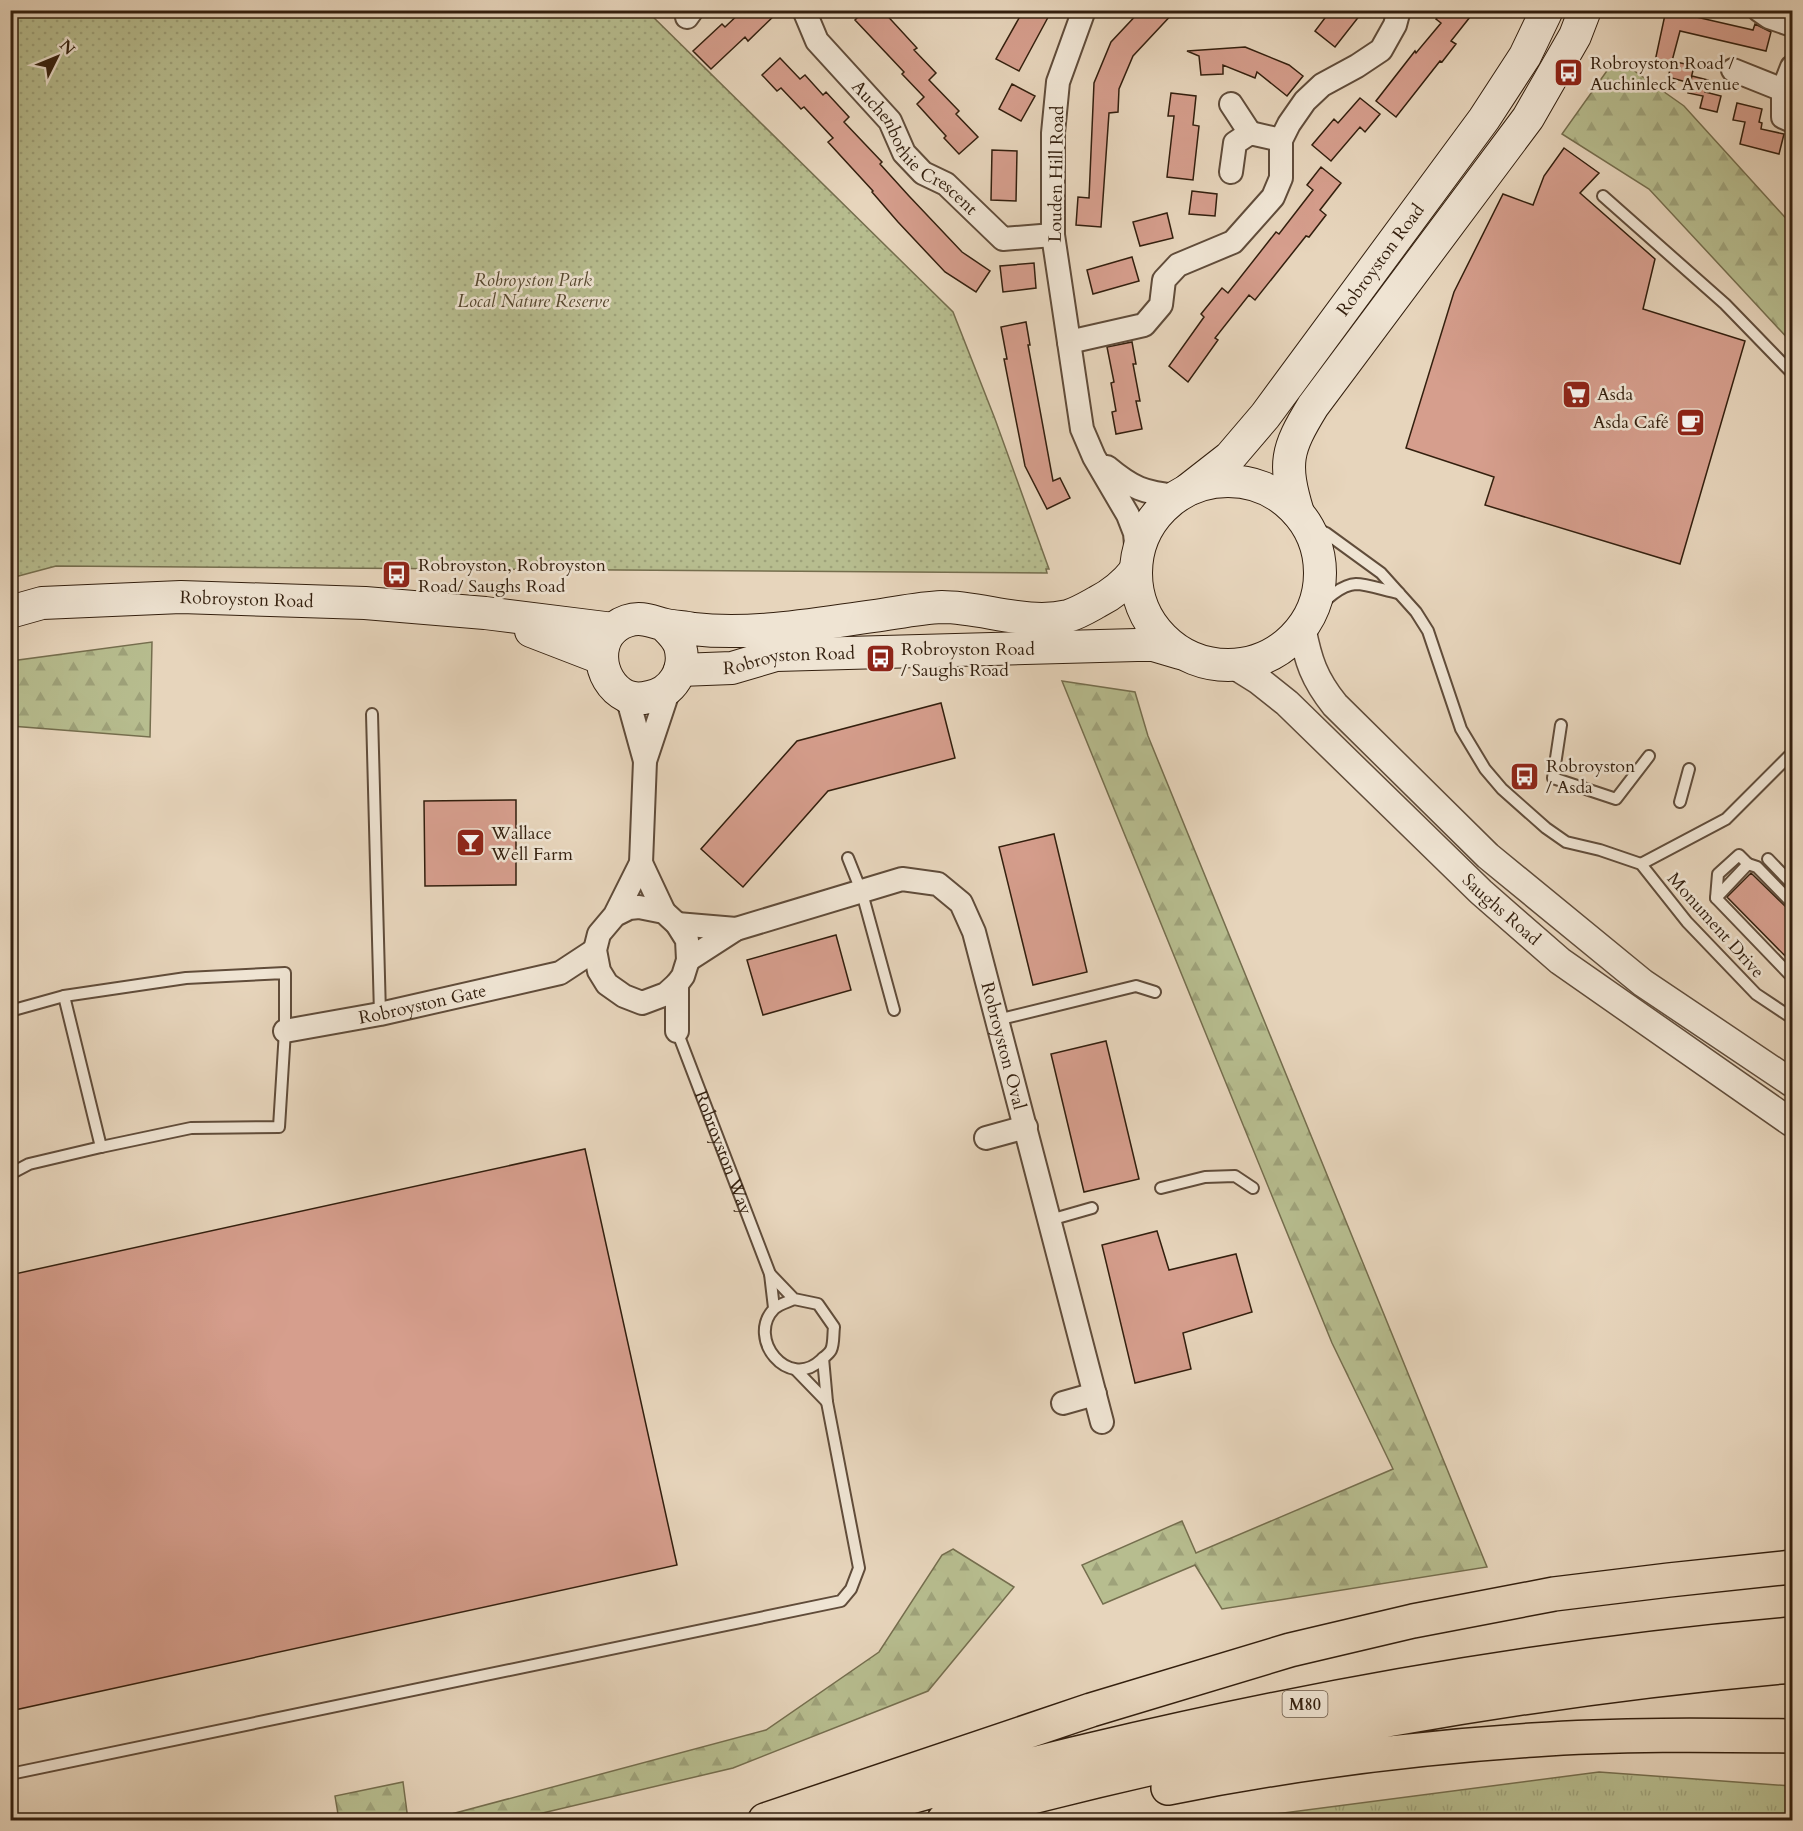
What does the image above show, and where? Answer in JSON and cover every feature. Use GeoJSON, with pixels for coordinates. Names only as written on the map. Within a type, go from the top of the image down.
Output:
{"type":"FeatureCollection","features":[{"type":"Feature","properties":{"kind":"highway"},"geometry":{"type":"LineString","coordinates":[[765,1821],[1168,1685],[1300,1648],[1413,1622],[1554,1594],[1792,1567]]}},
{"type":"Feature","properties":{"kind":"highway","name":"M80"},"geometry":{"type":"LineString","coordinates":[[826,1821],[1091,1750],[1293,1707],[1527,1665],[1792,1634]]}},
{"type":"Feature","properties":{"kind":"highway","name":"M80"},"geometry":{"type":"LineString","coordinates":[[944,1821],[1106,1779],[1288,1739],[1528,1698],[1792,1666]]}},
{"type":"Feature","properties":{"kind":"highway"},"geometry":{"type":"LineString","coordinates":[[1011,1821],[1244,1773],[1356,1756],[1535,1739],[1656,1735],[1792,1737]]}},
{"type":"Feature","properties":{"kind":"main road","name":"Robroyston Road"},"geometry":{"type":"LineString","coordinates":[[1183,492],[1230,457],[1265,416],[1485,119],[1525,56],[1547,10]]}},
{"type":"Feature","properties":{"kind":"main road","name":"Robroyston Road"},"geometry":{"type":"LineString","coordinates":[[1301,518],[1290,486],[1289,474],[1292,444],[1296,435],[1313,406],[1528,118],[1575,36],[1585,10]]}},
{"type":"Feature","properties":{"kind":"main road"},"geometry":{"type":"LineString","coordinates":[[1231,481],[1271,491],[1301,518],[1317,549],[1320,582],[1317,599],[1305,623],[1279,650],[1257,661],[1234,665],[1211,664],[1184,654],[1169,644],[1152,626],[1140,601],[1136,563],[1141,540],[1155,516],[1183,492],[1208,483],[1231,481]]}},
{"type":"Feature","properties":{"kind":"main road","name":"Robroyston Road"},"geometry":{"type":"LineString","coordinates":[[10,612],[42,603],[181,597],[365,603],[485,613],[613,629],[625,622],[642,618],[664,625],[718,632],[773,629],[942,607],[1046,619],[1069,615],[1088,607],[1125,585],[1136,563]]}},
{"type":"Feature","properties":{"kind":"main road","name":"Robroyston Road"},"geometry":{"type":"LineString","coordinates":[[485,613],[601,658]]}},
{"type":"Feature","properties":{"kind":"main road"},"geometry":{"type":"LineString","coordinates":[[664,625],[674,635],[680,646],[682,660],[674,679]]}},
{"type":"Feature","properties":{"kind":"main road"},"geometry":{"type":"LineString","coordinates":[[613,629],[604,644],[601,658],[604,672],[611,685],[627,696]]}},
{"type":"Feature","properties":{"kind":"main road","name":"Robroyston Road"},"geometry":{"type":"LineString","coordinates":[[627,696],[640,699],[657,696],[674,679],[732,668],[776,655],[1137,645],[1154,645],[1184,654]]}},
{"type":"Feature","properties":{"kind":"street","name":"Auchenbothie Crescent"},"geometry":{"type":"LineString","coordinates":[[804,10],[817,41],[890,121],[904,153],[923,173],[946,184],[1004,239],[1053,235]]}},
{"type":"Feature","properties":{"kind":"street","name":"Louden Hill Road"},"geometry":{"type":"LineString","coordinates":[[1084,10],[1058,82],[1053,132],[1053,235],[1082,429],[1094,457],[1128,515],[1135,533],[1136,563]]}},
{"type":"Feature","properties":{"kind":"street"},"geometry":{"type":"LineString","coordinates":[[1069,342],[1144,325],[1161,304],[1164,280],[1178,265],[1233,242],[1273,197],[1281,178],[1281,140],[1305,101],[1322,85],[1381,50],[1395,25],[1399,10]]}},
{"type":"Feature","properties":{"kind":"street"},"geometry":{"type":"LineString","coordinates":[[1760,10],[1769,17],[1792,25]]}},
{"type":"Feature","properties":{"kind":"street"},"geometry":{"type":"LineString","coordinates":[[1792,67],[1783,90],[1783,117],[1792,121]]}},
{"type":"Feature","properties":{"kind":"street"},"geometry":{"type":"LineString","coordinates":[[1733,70],[1783,90]]}},
{"type":"Feature","properties":{"kind":"street"},"geometry":{"type":"LineString","coordinates":[[1231,104],[1250,133],[1281,140]]}},
{"type":"Feature","properties":{"kind":"street"},"geometry":{"type":"LineString","coordinates":[[1230,172],[1235,143],[1250,133]]}},
{"type":"Feature","properties":{"kind":"street","name":"Louden Hill Road"},"geometry":{"type":"LineString","coordinates":[[1094,457],[1126,483],[1141,490],[1183,492]]}},
{"type":"Feature","properties":{"kind":"street","name":"Saughs Road"},"geometry":{"type":"LineString","coordinates":[[1305,623],[1308,657],[1314,674],[1329,697],[1488,856],[1643,983],[1792,1083]]}},
{"type":"Feature","properties":{"kind":"street","name":"Saughs Road"},"geometry":{"type":"LineString","coordinates":[[1234,665],[1258,680],[1287,704],[1481,892],[1560,961],[1792,1123]]}},
{"type":"Feature","properties":{"kind":"street"},"geometry":{"type":"LineString","coordinates":[[607,984],[599,971],[596,950],[599,934],[615,915],[641,863],[645,761],[674,679]]}},
{"type":"Feature","properties":{"kind":"street"},"geometry":{"type":"LineString","coordinates":[[627,696],[645,761]]}},
{"type":"Feature","properties":{"kind":"street"},"geometry":{"type":"LineString","coordinates":[[641,863],[671,918],[687,940],[688,960],[683,976],[677,984],[666,994],[642,1003]]}},
{"type":"Feature","properties":{"kind":"street","name":"Robroyston Oval"},"geometry":{"type":"LineString","coordinates":[[736,929],[902,879],[938,884],[961,903],[974,932],[1102,1422]]}},
{"type":"Feature","properties":{"kind":"street"},"geometry":{"type":"LineString","coordinates":[[615,915],[639,907],[671,918],[736,929]]}},
{"type":"Feature","properties":{"kind":"street"},"geometry":{"type":"LineString","coordinates":[[688,960],[736,929]]}},
{"type":"Feature","properties":{"kind":"street"},"geometry":{"type":"LineString","coordinates":[[560,973],[596,950]]}},
{"type":"Feature","properties":{"kind":"street"},"geometry":{"type":"LineString","coordinates":[[560,973],[607,984],[624,996],[642,1003],[677,1031]]}},
{"type":"Feature","properties":{"kind":"street","name":"Robroyston Gate"},"geometry":{"type":"LineString","coordinates":[[285,1031],[380,1014],[560,973]]}},
{"type":"Feature","properties":{"kind":"street"},"geometry":{"type":"LineString","coordinates":[[677,984],[677,1031]]}},
{"type":"Feature","properties":{"kind":"street"},"geometry":{"type":"LineString","coordinates":[[986,1138],[1026,1127]]}},
{"type":"Feature","properties":{"kind":"street"},"geometry":{"type":"LineString","coordinates":[[1063,1403],[1095,1394]]}},
{"type":"Feature","properties":{"kind":"lane"},"geometry":{"type":"LineString","coordinates":[[1603,196],[1725,304],[1792,373]]}},
{"type":"Feature","properties":{"kind":"lane"},"geometry":{"type":"LineString","coordinates":[[1301,518],[1326,533],[1381,573],[1416,612],[1428,632],[1461,729],[1485,769],[1502,789],[1546,828],[1566,842],[1600,850],[1641,864],[1726,819],[1792,753]]}},
{"type":"Feature","properties":{"kind":"lane"},"geometry":{"type":"LineString","coordinates":[[1305,623],[1324,601],[1355,584],[1399,594]]}},
{"type":"Feature","properties":{"kind":"lane"},"geometry":{"type":"LineString","coordinates":[[372,714],[380,1014]]}},
{"type":"Feature","properties":{"kind":"lane"},"geometry":{"type":"LineString","coordinates":[[1561,725],[1553,778],[1616,799],[1648,756]]}},
{"type":"Feature","properties":{"kind":"lane"},"geometry":{"type":"LineString","coordinates":[[1680,802],[1689,768]]}},
{"type":"Feature","properties":{"kind":"lane"},"geometry":{"type":"LineString","coordinates":[[1792,903],[1757,867],[1748,864],[1739,855],[1718,874],[1716,898],[1792,977]]}},
{"type":"Feature","properties":{"kind":"lane"},"geometry":{"type":"LineString","coordinates":[[848,858],[862,892],[894,1010]]}},
{"type":"Feature","properties":{"kind":"lane"},"geometry":{"type":"LineString","coordinates":[[1768,859],[1792,884]]}},
{"type":"Feature","properties":{"kind":"lane","name":"Monument Drive"},"geometry":{"type":"LineString","coordinates":[[1641,864],[1687,922],[1756,994],[1792,1018]]}},
{"type":"Feature","properties":{"kind":"lane"},"geometry":{"type":"LineString","coordinates":[[10,1011],[64,996],[186,978],[285,973],[285,1031],[279,1127],[191,1128],[29,1164],[10,1174]]}},
{"type":"Feature","properties":{"kind":"lane"},"geometry":{"type":"LineString","coordinates":[[997,1020],[1136,986],[1155,992]]}},
{"type":"Feature","properties":{"kind":"lane"},"geometry":{"type":"LineString","coordinates":[[64,996],[100,1147]]}},
{"type":"Feature","properties":{"kind":"lane","name":"Robroyston Way"},"geometry":{"type":"LineString","coordinates":[[677,1031],[770,1274],[774,1308],[766,1322],[764,1338],[779,1364],[796,1370],[828,1402]]}},
{"type":"Feature","properties":{"kind":"lane"},"geometry":{"type":"LineString","coordinates":[[1161,1188],[1205,1178],[1235,1176],[1253,1188]]}},
{"type":"Feature","properties":{"kind":"lane"},"geometry":{"type":"LineString","coordinates":[[1050,1220],[1092,1208]]}},
{"type":"Feature","properties":{"kind":"lane","name":"Robroyston Way"},"geometry":{"type":"LineString","coordinates":[[770,1274],[794,1299],[819,1304],[834,1327],[831,1351],[823,1358]]}},
{"type":"Feature","properties":{"kind":"lane"},"geometry":{"type":"LineString","coordinates":[[774,1308],[794,1299]]}},
{"type":"Feature","properties":{"kind":"lane"},"geometry":{"type":"LineString","coordinates":[[796,1370],[814,1366],[823,1358]]}},
{"type":"Feature","properties":{"kind":"lane"},"geometry":{"type":"LineString","coordinates":[[10,1774],[841,1601],[851,1589],[859,1568],[828,1402],[823,1358]]}},
{"type":"Feature","properties":{"kind":"green space","name":"Robroyston Park Local Nature Reserve"},"geometry":{"type":"Polygon","coordinates":[[[11,10],[647,11],[953,312],[995,419],[1049,569],[1046,569],[1047,573],[56,566],[11,578],[11,10]]]}},
{"type":"Feature","properties":{"kind":"green space"},"geometry":{"type":"Polygon","coordinates":[[[1616,58],[1684,106],[1792,225],[1792,343],[1649,189],[1562,134],[1616,58]]]}},
{"type":"Feature","properties":{"kind":"green space"},"geometry":{"type":"Polygon","coordinates":[[[152,642],[150,737],[11,726],[11,661],[152,642]]]}},
{"type":"Feature","properties":{"kind":"green space"},"geometry":{"type":"Polygon","coordinates":[[[1062,681],[1135,692],[1148,736],[1487,1567],[1222,1609],[1195,1565],[1103,1604],[1082,1565],[1182,1521],[1196,1553],[1393,1469],[1332,1343],[1062,681]]]}},
{"type":"Feature","properties":{"kind":"green space"},"geometry":{"type":"Polygon","coordinates":[[[953,1549],[1014,1587],[928,1691],[733,1768],[513,1820],[429,1820],[766,1730],[879,1652],[942,1555],[953,1549]]]}},
{"type":"Feature","properties":{"kind":"green space"},"geometry":{"type":"Polygon","coordinates":[[[1599,1772],[1792,1786],[1792,1820],[1230,1820],[1599,1772]]]}},
{"type":"Feature","properties":{"kind":"green space"},"geometry":{"type":"Polygon","coordinates":[[[403,1782],[408,1820],[339,1820],[335,1796],[403,1782]]]}},
{"type":"Feature","properties":{"kind":"building"},"geometry":{"type":"Polygon","coordinates":[[[743,10],[780,10],[748,41],[745,37],[711,69],[693,51],[722,24],[725,27],[743,10]]]}},
{"type":"Feature","properties":{"kind":"building"},"geometry":{"type":"Polygon","coordinates":[[[865,10],[882,10],[917,48],[914,50],[936,73],[929,80],[959,111],[956,114],[978,137],[959,154],[917,104],[924,97],[855,20],[865,10]]]}},
{"type":"Feature","properties":{"kind":"building"},"geometry":{"type":"Polygon","coordinates":[[[1052,10],[1019,71],[996,59],[1023,11],[1052,10]]]}},
{"type":"Feature","properties":{"kind":"building"},"geometry":{"type":"Polygon","coordinates":[[[1141,10],[1176,10],[1133,56],[1119,89],[1118,112],[1109,113],[1101,227],[1076,225],[1078,197],[1089,198],[1094,83],[1111,42],[1141,10]]]}},
{"type":"Feature","properties":{"kind":"building"},"geometry":{"type":"Polygon","coordinates":[[[1331,10],[1364,10],[1335,47],[1315,31],[1331,10]]]}},
{"type":"Feature","properties":{"kind":"building"},"geometry":{"type":"Polygon","coordinates":[[[1442,10],[1462,10],[1470,17],[1451,41],[1456,44],[1396,117],[1376,101],[1415,51],[1416,53],[1441,23],[1436,19],[1442,10]]]}},
{"type":"Feature","properties":{"kind":"building"},"geometry":{"type":"Polygon","coordinates":[[[1666,10],[1684,10],[1683,14],[1753,30],[1755,24],[1771,32],[1766,51],[1680,31],[1672,61],[1694,66],[1690,83],[1668,77],[1670,70],[1654,66],[1666,10]]]}},
{"type":"Feature","properties":{"kind":"building"},"geometry":{"type":"Polygon","coordinates":[[[1245,47],[1289,65],[1303,76],[1287,96],[1257,72],[1255,78],[1223,65],[1223,74],[1201,75],[1199,56],[1187,51],[1245,47]]]}},
{"type":"Feature","properties":{"kind":"building"},"geometry":{"type":"Polygon","coordinates":[[[780,58],[800,79],[805,75],[823,95],[826,92],[849,117],[844,122],[882,162],[880,164],[909,196],[962,252],[990,271],[976,292],[945,272],[828,142],[833,138],[804,107],[801,109],[781,88],[777,91],[762,75],[780,58]]]}},
{"type":"Feature","properties":{"kind":"building"},"geometry":{"type":"Polygon","coordinates":[[[1692,76],[1708,80],[1705,92],[1721,96],[1717,112],[1700,108],[1703,96],[1688,93],[1692,76]]]}},
{"type":"Feature","properties":{"kind":"building"},"geometry":{"type":"Polygon","coordinates":[[[1012,84],[1035,96],[1021,121],[999,109],[1012,84]]]}},
{"type":"Feature","properties":{"kind":"building"},"geometry":{"type":"Polygon","coordinates":[[[1171,93],[1196,96],[1193,125],[1199,126],[1193,180],[1167,177],[1174,116],[1168,116],[1171,93]]]}},
{"type":"Feature","properties":{"kind":"building"},"geometry":{"type":"Polygon","coordinates":[[[1360,98],[1380,114],[1365,132],[1360,127],[1331,161],[1312,145],[1334,119],[1338,123],[1360,98]]]}},
{"type":"Feature","properties":{"kind":"building"},"geometry":{"type":"Polygon","coordinates":[[[1737,103],[1762,109],[1759,122],[1762,123],[1761,129],[1784,134],[1779,154],[1740,144],[1745,122],[1733,120],[1737,103]]]}},
{"type":"Feature","properties":{"kind":"building","name":"Asda"},"geometry":{"type":"Polygon","coordinates":[[[1564,148],[1599,173],[1580,193],[1655,259],[1643,309],[1745,341],[1680,564],[1485,505],[1494,477],[1406,448],[1454,292],[1503,194],[1533,205],[1544,176],[1564,148]]]}},
{"type":"Feature","properties":{"kind":"building"},"geometry":{"type":"Polygon","coordinates":[[[992,150],[1017,151],[1016,201],[991,200],[992,150]]]}},
{"type":"Feature","properties":{"kind":"building"},"geometry":{"type":"Polygon","coordinates":[[[1321,167],[1341,183],[1320,210],[1326,215],[1309,237],[1306,236],[1255,300],[1249,295],[1215,338],[1218,340],[1188,382],[1169,366],[1204,317],[1201,314],[1222,288],[1228,293],[1276,232],[1279,234],[1313,190],[1307,185],[1321,167]]]}},
{"type":"Feature","properties":{"kind":"building"},"geometry":{"type":"Polygon","coordinates":[[[1192,191],[1217,194],[1215,216],[1189,214],[1192,191]]]}},
{"type":"Feature","properties":{"kind":"building"},"geometry":{"type":"Polygon","coordinates":[[[1167,213],[1173,238],[1140,246],[1133,222],[1167,213]]]}},
{"type":"Feature","properties":{"kind":"building"},"geometry":{"type":"Polygon","coordinates":[[[1132,257],[1139,281],[1093,294],[1087,270],[1132,257]]]}},
{"type":"Feature","properties":{"kind":"building"},"geometry":{"type":"Polygon","coordinates":[[[1034,263],[1036,288],[1003,292],[1000,266],[1034,263]]]}},
{"type":"Feature","properties":{"kind":"building"},"geometry":{"type":"Polygon","coordinates":[[[1026,322],[1030,345],[1028,345],[1053,481],[1060,478],[1070,498],[1047,509],[1025,466],[1004,359],[1007,359],[1001,327],[1026,322]]]}},
{"type":"Feature","properties":{"kind":"building"},"geometry":{"type":"Polygon","coordinates":[[[1132,342],[1136,364],[1133,364],[1140,401],[1136,401],[1142,429],[1116,434],[1112,412],[1116,411],[1111,383],[1114,382],[1107,347],[1132,342]]]}},
{"type":"Feature","properties":{"kind":"building"},"geometry":{"type":"Polygon","coordinates":[[[941,703],[955,758],[828,791],[743,887],[701,849],[797,741],[941,703]]]}},
{"type":"Feature","properties":{"kind":"building","name":"Wallace Well Farm"},"geometry":{"type":"Polygon","coordinates":[[[516,800],[516,885],[425,886],[424,801],[516,800]]]}},
{"type":"Feature","properties":{"kind":"building"},"geometry":{"type":"Polygon","coordinates":[[[1054,834],[1087,972],[1033,985],[999,847],[1054,834]]]}},
{"type":"Feature","properties":{"kind":"building"},"geometry":{"type":"Polygon","coordinates":[[[1751,873],[1792,911],[1792,963],[1727,897],[1751,873]]]}},
{"type":"Feature","properties":{"kind":"building"},"geometry":{"type":"Polygon","coordinates":[[[836,935],[851,990],[763,1015],[747,960],[836,935]]]}},
{"type":"Feature","properties":{"kind":"building"},"geometry":{"type":"Polygon","coordinates":[[[1106,1041],[1139,1179],[1084,1192],[1051,1054],[1106,1041]]]}},
{"type":"Feature","properties":{"kind":"building"},"geometry":{"type":"Polygon","coordinates":[[[585,1149],[677,1565],[10,1711],[10,1275],[585,1149]]]}},
{"type":"Feature","properties":{"kind":"building"},"geometry":{"type":"Polygon","coordinates":[[[1157,1231],[1169,1270],[1236,1254],[1252,1312],[1183,1333],[1191,1369],[1135,1383],[1102,1245],[1157,1231]]]}},
{"type":"Feature","properties":{"kind":"place","name":"Robroyston Road / Auchinleck Avenue"},"geometry":{"type":"Point","coordinates":[1569,73]}},
{"type":"Feature","properties":{"kind":"place","name":"Asda"},"geometry":{"type":"Point","coordinates":[1576,394]}},
{"type":"Feature","properties":{"kind":"place","name":"Asda Café"},"geometry":{"type":"Point","coordinates":[1690,422]}},
{"type":"Feature","properties":{"kind":"place","name":"Robroyston, Robroyston Road/ Saughs Road"},"geometry":{"type":"Point","coordinates":[397,575]}},
{"type":"Feature","properties":{"kind":"place","name":"Robroyston Road / Saughs Road"},"geometry":{"type":"Point","coordinates":[880,659]}},
{"type":"Feature","properties":{"kind":"place","name":"Robroyston / Asda"},"geometry":{"type":"Point","coordinates":[1525,776]}},
{"type":"Feature","properties":{"kind":"place","name":"Wallace Well Farm"},"geometry":{"type":"Point","coordinates":[470,843]}}]}
